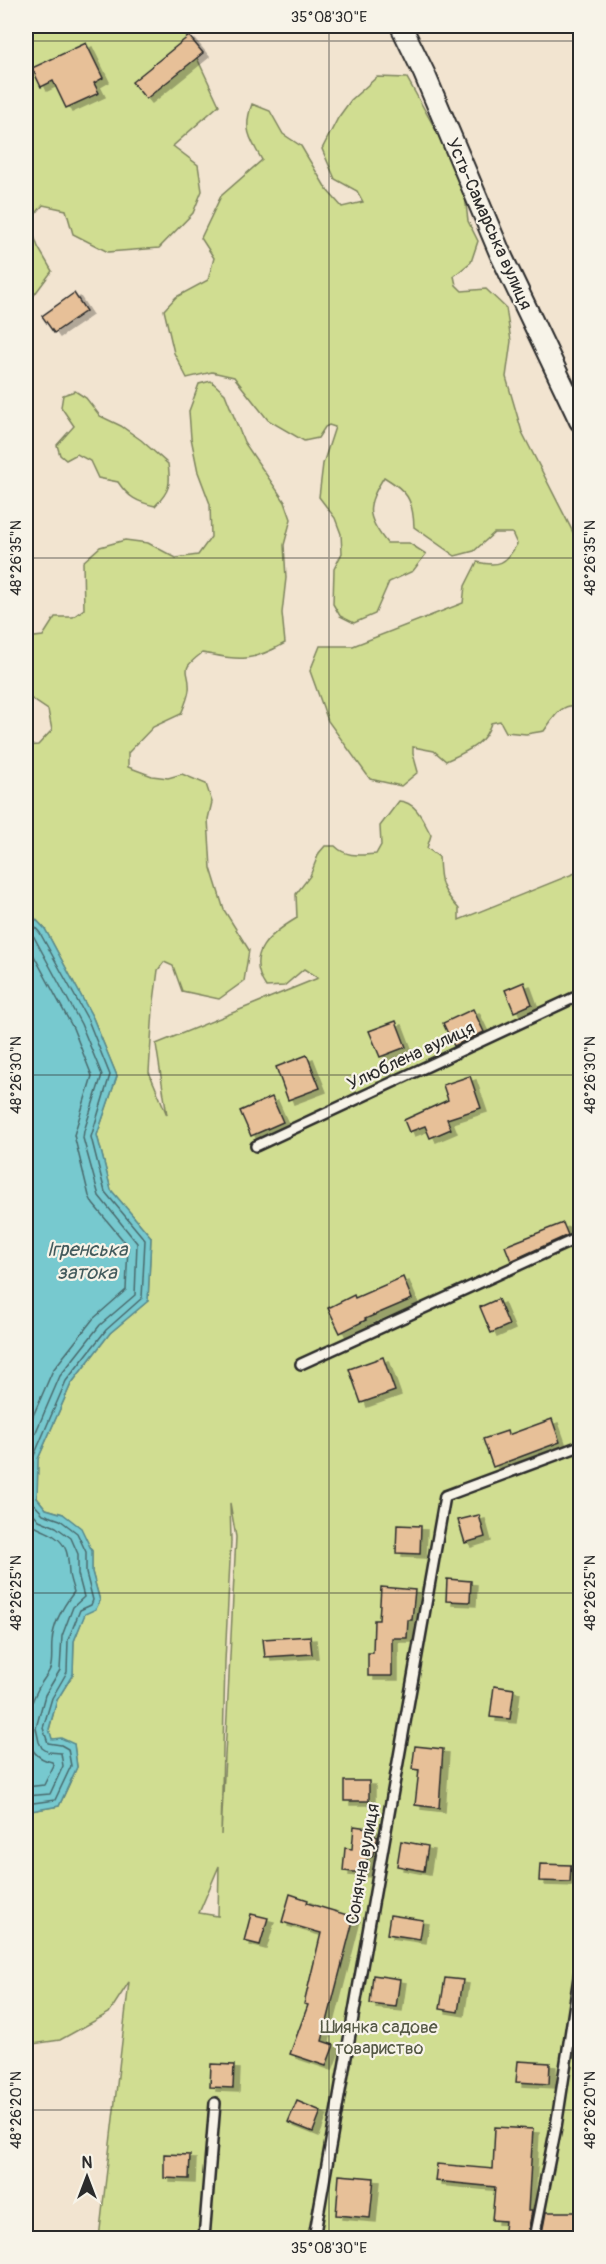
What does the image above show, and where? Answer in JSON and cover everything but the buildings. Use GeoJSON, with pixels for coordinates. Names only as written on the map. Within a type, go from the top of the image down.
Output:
{"type":"FeatureCollection","features":[{"type":"Feature","properties":{"kind":"street","name":"Усть-Самарська вулиця"},"geometry":{"type":"LineString","coordinates":[[401,26],[500,253],[580,421]]}},
{"type":"Feature","properties":{"kind":"lane","name":"Улюблена вулиця"},"geometry":{"type":"LineString","coordinates":[[256,1146],[580,995]]}},
{"type":"Feature","properties":{"kind":"lane"},"geometry":{"type":"LineString","coordinates":[[301,1364],[580,1237]]}},
{"type":"Feature","properties":{"kind":"lane","name":"Сонячна вулиця"},"geometry":{"type":"LineString","coordinates":[[314,2238],[445,1496],[580,1446]]}},
{"type":"Feature","properties":{"kind":"lane"},"geometry":{"type":"LineString","coordinates":[[534,2238],[556,2127],[580,1971]]}},
{"type":"Feature","properties":{"kind":"lane"},"geometry":{"type":"LineString","coordinates":[[204,2238],[215,2103]]}},
{"type":"Feature","properties":{"kind":"green space"},"geometry":{"type":"Polygon","coordinates":[[[26,26],[182,26],[219,105],[173,146],[198,165],[202,191],[193,213],[159,248],[108,252],[73,234],[66,210],[43,205],[29,222],[38,247],[52,271],[26,306],[26,26]]]}},
{"type":"Feature","properties":{"kind":"green space"},"geometry":{"type":"Polygon","coordinates":[[[377,77],[407,78],[464,187],[468,221],[478,241],[471,262],[454,276],[456,285],[462,291],[486,289],[506,308],[511,341],[506,377],[522,432],[580,546],[580,707],[563,708],[544,731],[526,734],[506,732],[500,721],[491,723],[479,742],[467,751],[446,761],[434,751],[413,747],[418,772],[401,786],[370,779],[328,721],[310,671],[320,646],[353,646],[463,603],[465,586],[477,562],[496,564],[505,560],[517,544],[512,533],[494,533],[474,551],[455,556],[414,527],[412,509],[407,497],[384,477],[371,504],[370,511],[375,525],[387,543],[409,543],[426,554],[413,571],[389,582],[375,614],[354,623],[340,616],[333,604],[334,569],[342,553],[341,534],[335,518],[319,497],[323,464],[335,427],[329,425],[318,438],[304,441],[268,420],[234,377],[212,372],[187,378],[174,353],[164,310],[176,297],[208,280],[214,258],[201,238],[221,196],[262,160],[249,133],[248,120],[252,104],[270,111],[283,134],[301,146],[327,190],[342,207],[363,202],[357,191],[335,179],[322,149],[338,118],[351,100],[377,77]]]}},
{"type":"Feature","properties":{"kind":"green space","name":"Шиянка садове товариство"},"geometry":{"type":"Polygon","coordinates":[[[211,381],[225,394],[244,442],[285,502],[291,519],[284,545],[286,578],[282,613],[285,643],[263,654],[245,658],[202,653],[187,668],[189,690],[181,714],[153,727],[128,753],[128,767],[152,776],[168,778],[182,774],[206,784],[212,802],[208,819],[211,868],[224,910],[249,950],[244,981],[219,999],[182,991],[173,966],[164,962],[158,970],[149,1072],[167,1115],[156,1044],[318,978],[304,969],[284,986],[266,987],[258,965],[263,946],[278,931],[297,918],[296,894],[310,876],[319,853],[325,846],[335,846],[354,855],[376,854],[381,845],[380,826],[399,801],[415,809],[431,835],[427,848],[439,857],[443,886],[459,909],[459,920],[580,871],[580,2238],[99,2238],[129,1982],[109,2013],[60,2040],[26,2045],[26,1809],[31,1811],[59,1806],[77,1767],[74,1744],[52,1739],[49,1730],[57,1700],[73,1674],[74,1641],[85,1613],[95,1609],[100,1601],[92,1572],[92,1551],[63,1514],[46,1509],[37,1498],[38,1459],[71,1384],[110,1333],[148,1301],[151,1237],[111,1190],[97,1135],[117,1076],[93,1018],[45,929],[26,909],[26,746],[38,745],[52,730],[48,710],[26,695],[26,638],[43,636],[55,617],[73,617],[84,609],[83,562],[100,547],[125,540],[148,543],[176,558],[198,555],[211,537],[210,504],[198,472],[191,438],[189,411],[199,384],[211,381]],[[230,1503],[231,1541],[225,1661],[221,1835],[236,1537],[230,1503]],[[219,1866],[199,1913],[218,1916],[219,1866]]]}},
{"type":"Feature","properties":{"kind":"green space"},"geometry":{"type":"Polygon","coordinates":[[[75,391],[86,398],[100,416],[121,426],[141,440],[168,464],[168,487],[155,506],[133,498],[118,482],[98,478],[90,461],[77,454],[66,460],[60,455],[57,445],[74,426],[61,407],[63,395],[75,391]]]}},
{"type":"Feature","properties":{"kind":"water","name":"Ігренська затока"},"geometry":{"type":"Polygon","coordinates":[[[26,909],[45,929],[93,1018],[117,1076],[97,1135],[111,1190],[151,1237],[148,1301],[110,1333],[71,1384],[38,1459],[37,1498],[46,1509],[63,1514],[81,1528],[92,1551],[92,1572],[100,1601],[96,1609],[85,1614],[74,1641],[73,1674],[57,1700],[49,1729],[52,1739],[61,1738],[74,1744],[77,1767],[59,1806],[31,1811],[26,1809],[26,909]]]}}]}
